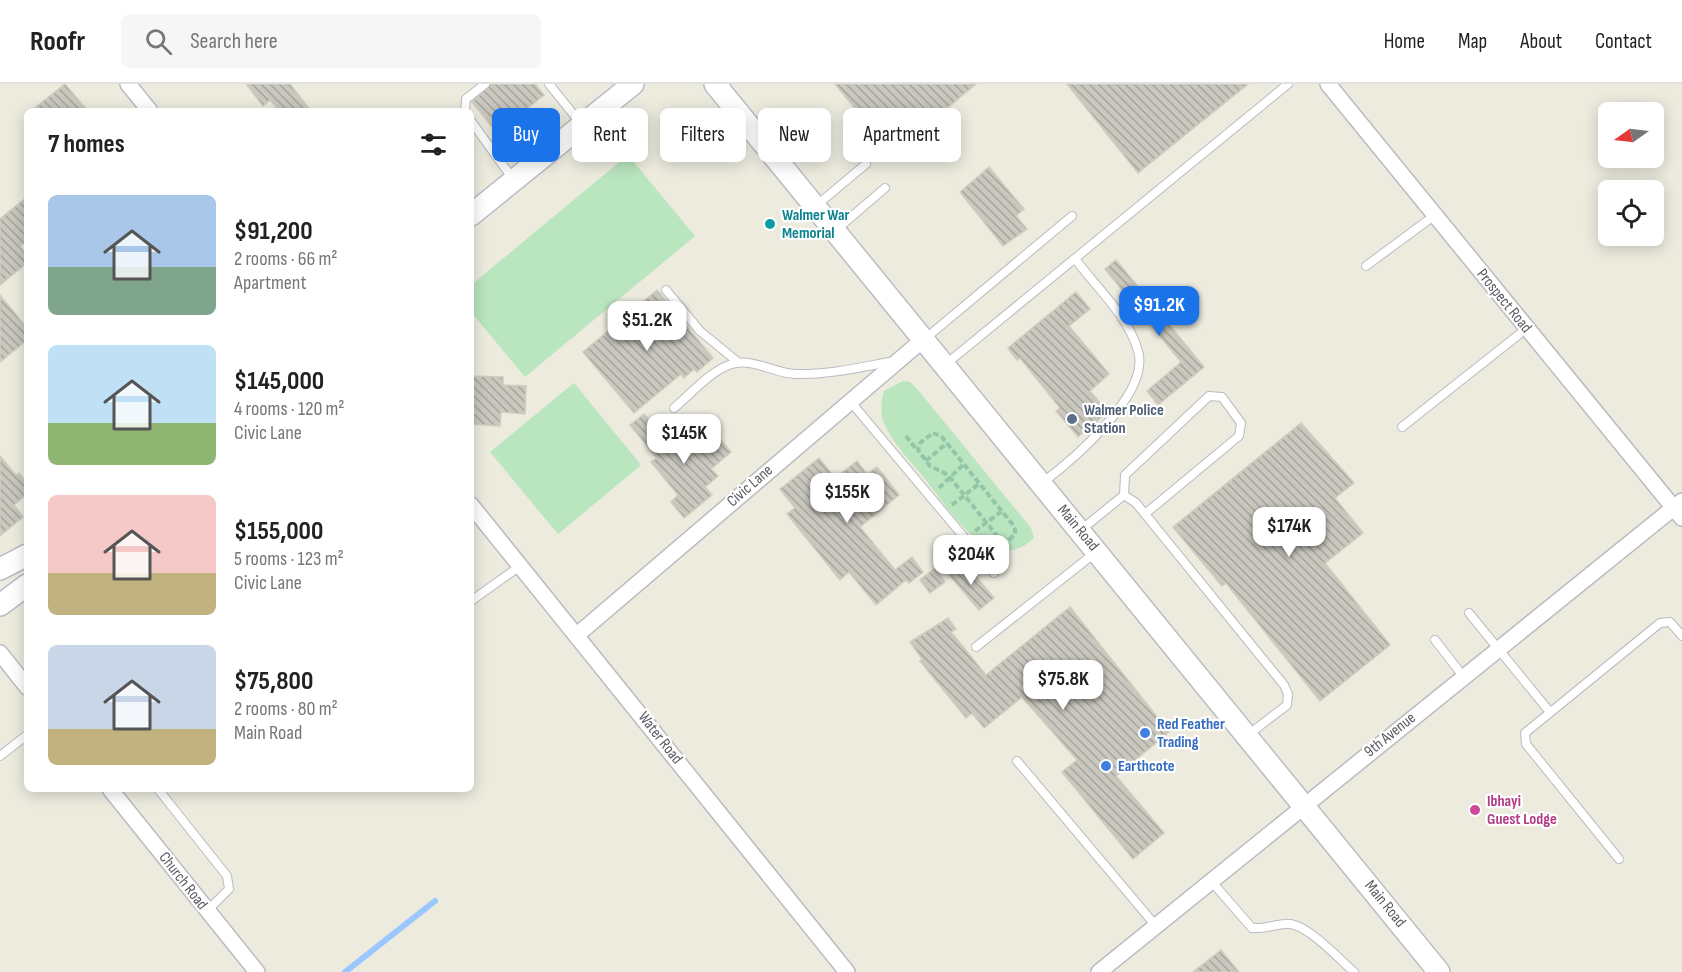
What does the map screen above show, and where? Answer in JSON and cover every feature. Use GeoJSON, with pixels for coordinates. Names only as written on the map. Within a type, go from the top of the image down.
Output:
{"type":"FeatureCollection","features":[{"type":"Feature","properties":{"kind":"main road"},"geometry":{"type":"LineString","coordinates":[[603,108],[633,84]]}},
{"type":"Feature","properties":{"kind":"main road","name":"Main Road"},"geometry":{"type":"LineString","coordinates":[[715,84],[925,338],[1041,484],[1098,551],[1439,972]]}},
{"type":"Feature","properties":{"kind":"main road"},"geometry":{"type":"LineString","coordinates":[[474,212],[572,133]]}},
{"type":"Feature","properties":{"kind":"main road"},"geometry":{"type":"LineString","coordinates":[[0,569],[24,557]]}},
{"type":"Feature","properties":{"kind":"main road"},"geometry":{"type":"LineString","coordinates":[[0,604],[24,587]]}},
{"type":"Feature","properties":{"kind":"street"},"geometry":{"type":"LineString","coordinates":[[128,84],[148,108]]}},
{"type":"Feature","properties":{"kind":"street","name":"Prospect Road"},"geometry":{"type":"LineString","coordinates":[[1328,84],[1526,329],[1680,509]]}},
{"type":"Feature","properties":{"kind":"street","name":"Civic Lane"},"geometry":{"type":"LineString","coordinates":[[577,635],[925,338]]}},
{"type":"Feature","properties":{"kind":"street","name":"Water Road"},"geometry":{"type":"LineString","coordinates":[[474,509],[847,972]]}},
{"type":"Feature","properties":{"kind":"street","name":"9th Avenue"},"geometry":{"type":"LineString","coordinates":[[1102,971],[1499,647],[1680,509]]}},
{"type":"Feature","properties":{"kind":"street"},"geometry":{"type":"LineString","coordinates":[[0,653],[24,683]]}},
{"type":"Feature","properties":{"kind":"street","name":"Church Road"},"geometry":{"type":"LineString","coordinates":[[112,792],[257,972]]}},
{"type":"Feature","properties":{"kind":"lane"},"geometry":{"type":"LineString","coordinates":[[465,108],[466,99],[485,84]]}},
{"type":"Feature","properties":{"kind":"lane"},"geometry":{"type":"LineString","coordinates":[[549,84],[572,113]]}},
{"type":"Feature","properties":{"kind":"lane"},"geometry":{"type":"LineString","coordinates":[[946,364],[1076,260],[1288,84]]}},
{"type":"Feature","properties":{"kind":"lane"},"geometry":{"type":"LineString","coordinates":[[474,125],[513,180]]}},
{"type":"Feature","properties":{"kind":"lane"},"geometry":{"type":"LineString","coordinates":[[816,206],[866,164]]}},
{"type":"Feature","properties":{"kind":"lane"},"geometry":{"type":"LineString","coordinates":[[836,230],[885,188]]}},
{"type":"Feature","properties":{"kind":"lane"},"geometry":{"type":"LineString","coordinates":[[1366,266],[1435,215]]}},
{"type":"Feature","properties":{"kind":"lane"},"geometry":{"type":"LineString","coordinates":[[925,338],[1072,216]]}},
{"type":"Feature","properties":{"kind":"lane"},"geometry":{"type":"LineString","coordinates":[[1041,484],[1078,454],[1111,418],[1135,382],[1140,365],[1134,340],[1076,260]]}},
{"type":"Feature","properties":{"kind":"lane"},"geometry":{"type":"LineString","coordinates":[[666,290],[700,331],[739,363]]}},
{"type":"Feature","properties":{"kind":"lane"},"geometry":{"type":"LineString","coordinates":[[1401,427],[1526,329]]}},
{"type":"Feature","properties":{"kind":"lane"},"geometry":{"type":"LineString","coordinates":[[674,408],[715,373],[739,363],[750,363],[783,373],[806,374],[845,371],[899,360]]}},
{"type":"Feature","properties":{"kind":"lane"},"geometry":{"type":"LineString","coordinates":[[1081,531],[1124,495],[1125,475],[1209,396],[1222,397],[1241,423],[1239,436],[1145,514]]}},
{"type":"Feature","properties":{"kind":"lane"},"geometry":{"type":"LineString","coordinates":[[850,400],[994,573]]}},
{"type":"Feature","properties":{"kind":"lane"},"geometry":{"type":"LineString","coordinates":[[1124,495],[1130,496],[1284,685],[1288,694],[1287,705],[1248,735]]}},
{"type":"Feature","properties":{"kind":"lane"},"geometry":{"type":"LineString","coordinates":[[976,647],[1098,551]]}},
{"type":"Feature","properties":{"kind":"lane"},"geometry":{"type":"LineString","coordinates":[[474,600],[520,566]]}},
{"type":"Feature","properties":{"kind":"lane"},"geometry":{"type":"LineString","coordinates":[[1469,612],[1549,711]]}},
{"type":"Feature","properties":{"kind":"lane"},"geometry":{"type":"LineString","coordinates":[[1619,859],[1526,744],[1525,733],[1549,711],[1660,623],[1670,622],[1682,636]]}},
{"type":"Feature","properties":{"kind":"lane"},"geometry":{"type":"LineString","coordinates":[[1435,640],[1463,676]]}},
{"type":"Feature","properties":{"kind":"lane"},"geometry":{"type":"LineString","coordinates":[[0,756],[24,737]]}},
{"type":"Feature","properties":{"kind":"lane"},"geometry":{"type":"LineString","coordinates":[[1017,761],[1156,926]]}},
{"type":"Feature","properties":{"kind":"lane"},"geometry":{"type":"LineString","coordinates":[[160,792],[227,876],[229,889],[207,911]]}},
{"type":"Feature","properties":{"kind":"lane"},"geometry":{"type":"LineString","coordinates":[[1211,881],[1252,928],[1267,929],[1286,923],[1300,925],[1354,972]]}},
{"type":"Feature","properties":{"kind":"path"},"geometry":{"type":"LineString","coordinates":[[906,436],[926,461],[949,476],[998,537],[1008,541],[1012,539],[1015,530],[1002,511],[939,434],[933,433],[918,445],[918,450]]}},
{"type":"Feature","properties":{"kind":"path"},"geometry":{"type":"LineString","coordinates":[[926,461],[947,443]]}},
{"type":"Feature","properties":{"kind":"path"},"geometry":{"type":"LineString","coordinates":[[940,493],[940,484],[964,464]]}},
{"type":"Feature","properties":{"kind":"path"},"geometry":{"type":"LineString","coordinates":[[951,507],[980,483]]}},
{"type":"Feature","properties":{"kind":"path"},"geometry":{"type":"LineString","coordinates":[[946,502],[957,514]]}},
{"type":"Feature","properties":{"kind":"path"},"geometry":{"type":"LineString","coordinates":[[969,530],[977,531],[1002,511]]}},
{"type":"Feature","properties":{"kind":"green space"},"geometry":{"type":"Polygon","coordinates":[[[620,162],[634,162],[695,236],[525,377],[474,316],[474,283],[620,162]]]}},
{"type":"Feature","properties":{"kind":"green space"},"geometry":{"type":"Polygon","coordinates":[[[903,381],[910,382],[918,390],[1031,528],[1034,538],[1018,548],[1002,550],[987,545],[972,535],[958,521],[897,445],[884,423],[881,407],[884,391],[903,381]]]}},
{"type":"Feature","properties":{"kind":"green space"},"geometry":{"type":"Polygon","coordinates":[[[574,383],[641,465],[558,534],[490,452],[574,383]]]}},
{"type":"Feature","properties":{"kind":"building"},"geometry":{"type":"Polygon","coordinates":[[[65,84],[85,108],[35,108],[65,84]]]}},
{"type":"Feature","properties":{"kind":"building"},"geometry":{"type":"Polygon","coordinates":[[[246,84],[290,84],[309,108],[277,108],[270,100],[263,106],[246,84]]]}},
{"type":"Feature","properties":{"kind":"building"},"geometry":{"type":"Polygon","coordinates":[[[491,84],[535,84],[544,95],[528,108],[492,108],[492,127],[472,102],[491,84]]]}},
{"type":"Feature","properties":{"kind":"building"},"geometry":{"type":"Polygon","coordinates":[[[835,84],[976,84],[947,108],[855,108],[835,84]]]}},
{"type":"Feature","properties":{"kind":"building"},"geometry":{"type":"Polygon","coordinates":[[[1067,84],[1248,84],[1138,173],[1067,84]]]}},
{"type":"Feature","properties":{"kind":"building"},"geometry":{"type":"Polygon","coordinates":[[[989,167],[1024,209],[1016,216],[1027,229],[1003,246],[960,192],[989,167]]]}},
{"type":"Feature","properties":{"kind":"building"},"geometry":{"type":"Polygon","coordinates":[[[24,199],[24,243],[20,246],[24,251],[24,265],[0,285],[0,219],[24,199]]]}},
{"type":"Feature","properties":{"kind":"building"},"geometry":{"type":"Polygon","coordinates":[[[1116,260],[1204,367],[1158,405],[1147,391],[1181,362],[1105,269],[1116,260]]]}},
{"type":"Feature","properties":{"kind":"building"},"geometry":{"type":"Polygon","coordinates":[[[657,290],[713,358],[697,372],[694,369],[684,378],[681,374],[634,413],[583,352],[657,290]]]}},
{"type":"Feature","properties":{"kind":"building"},"geometry":{"type":"Polygon","coordinates":[[[1076,292],[1090,309],[1069,326],[1109,374],[1090,391],[1108,412],[1078,437],[1056,411],[1060,408],[1020,358],[1017,360],[1008,348],[1076,292]]]}},
{"type":"Feature","properties":{"kind":"building"},"geometry":{"type":"Polygon","coordinates":[[[0,295],[24,324],[24,342],[0,362],[0,295]]]}},
{"type":"Feature","properties":{"kind":"building"},"geometry":{"type":"Polygon","coordinates":[[[474,376],[503,377],[503,385],[526,386],[525,414],[501,412],[500,426],[474,424],[474,376]]]}},
{"type":"Feature","properties":{"kind":"building"},"geometry":{"type":"Polygon","coordinates":[[[644,414],[680,457],[712,429],[731,452],[711,469],[718,476],[705,487],[712,495],[684,518],[671,502],[678,495],[651,462],[657,458],[630,425],[644,414]]]}},
{"type":"Feature","properties":{"kind":"building"},"geometry":{"type":"Polygon","coordinates":[[[1301,423],[1354,483],[1335,498],[1363,533],[1325,563],[1390,645],[1320,701],[1226,583],[1222,586],[1173,527],[1301,423]]]}},
{"type":"Feature","properties":{"kind":"building"},"geometry":{"type":"Polygon","coordinates":[[[0,456],[16,475],[19,473],[24,479],[24,497],[14,505],[23,517],[0,536],[0,456]]]}},
{"type":"Feature","properties":{"kind":"building"},"geometry":{"type":"Polygon","coordinates":[[[819,458],[835,478],[857,461],[867,474],[877,467],[899,495],[860,527],[895,570],[912,557],[923,572],[909,583],[906,580],[876,605],[849,572],[840,580],[787,514],[795,508],[780,489],[819,458]]]}},
{"type":"Feature","properties":{"kind":"building"},"geometry":{"type":"Polygon","coordinates":[[[964,562],[994,598],[979,610],[949,575],[964,562]]]}},
{"type":"Feature","properties":{"kind":"building"},"geometry":{"type":"Polygon","coordinates":[[[935,568],[945,582],[930,593],[920,580],[935,568]]]}},
{"type":"Feature","properties":{"kind":"building"},"geometry":{"type":"Polygon","coordinates":[[[1070,607],[1169,732],[1116,776],[1164,833],[1133,859],[1062,772],[1077,760],[1022,697],[984,728],[972,713],[966,718],[920,661],[922,659],[910,642],[948,618],[956,629],[951,632],[986,675],[1070,607]]]}},
{"type":"Feature","properties":{"kind":"building"},"geometry":{"type":"Polygon","coordinates":[[[1221,950],[1239,972],[1193,972],[1221,950]]]}},
{"type":"Feature","properties":{"kind":"waterway"},"geometry":{"type":"LineString","coordinates":[[345,972],[435,901]]}},
{"type":"Feature","properties":{"kind":"place","name":"Walmer War Memorial"},"geometry":{"type":"Point","coordinates":[770,224]}},
{"type":"Feature","properties":{"kind":"place","name":"Walmer Police Station"},"geometry":{"type":"Point","coordinates":[1072,419]}},
{"type":"Feature","properties":{"kind":"place","name":"Red Feather Trading"},"geometry":{"type":"Point","coordinates":[1145,733]}},
{"type":"Feature","properties":{"kind":"place","name":"Earthcote"},"geometry":{"type":"Point","coordinates":[1106,766]}},
{"type":"Feature","properties":{"kind":"place","name":"Ibhayi Guest Lodge"},"geometry":{"type":"Point","coordinates":[1475,810]}}]}
